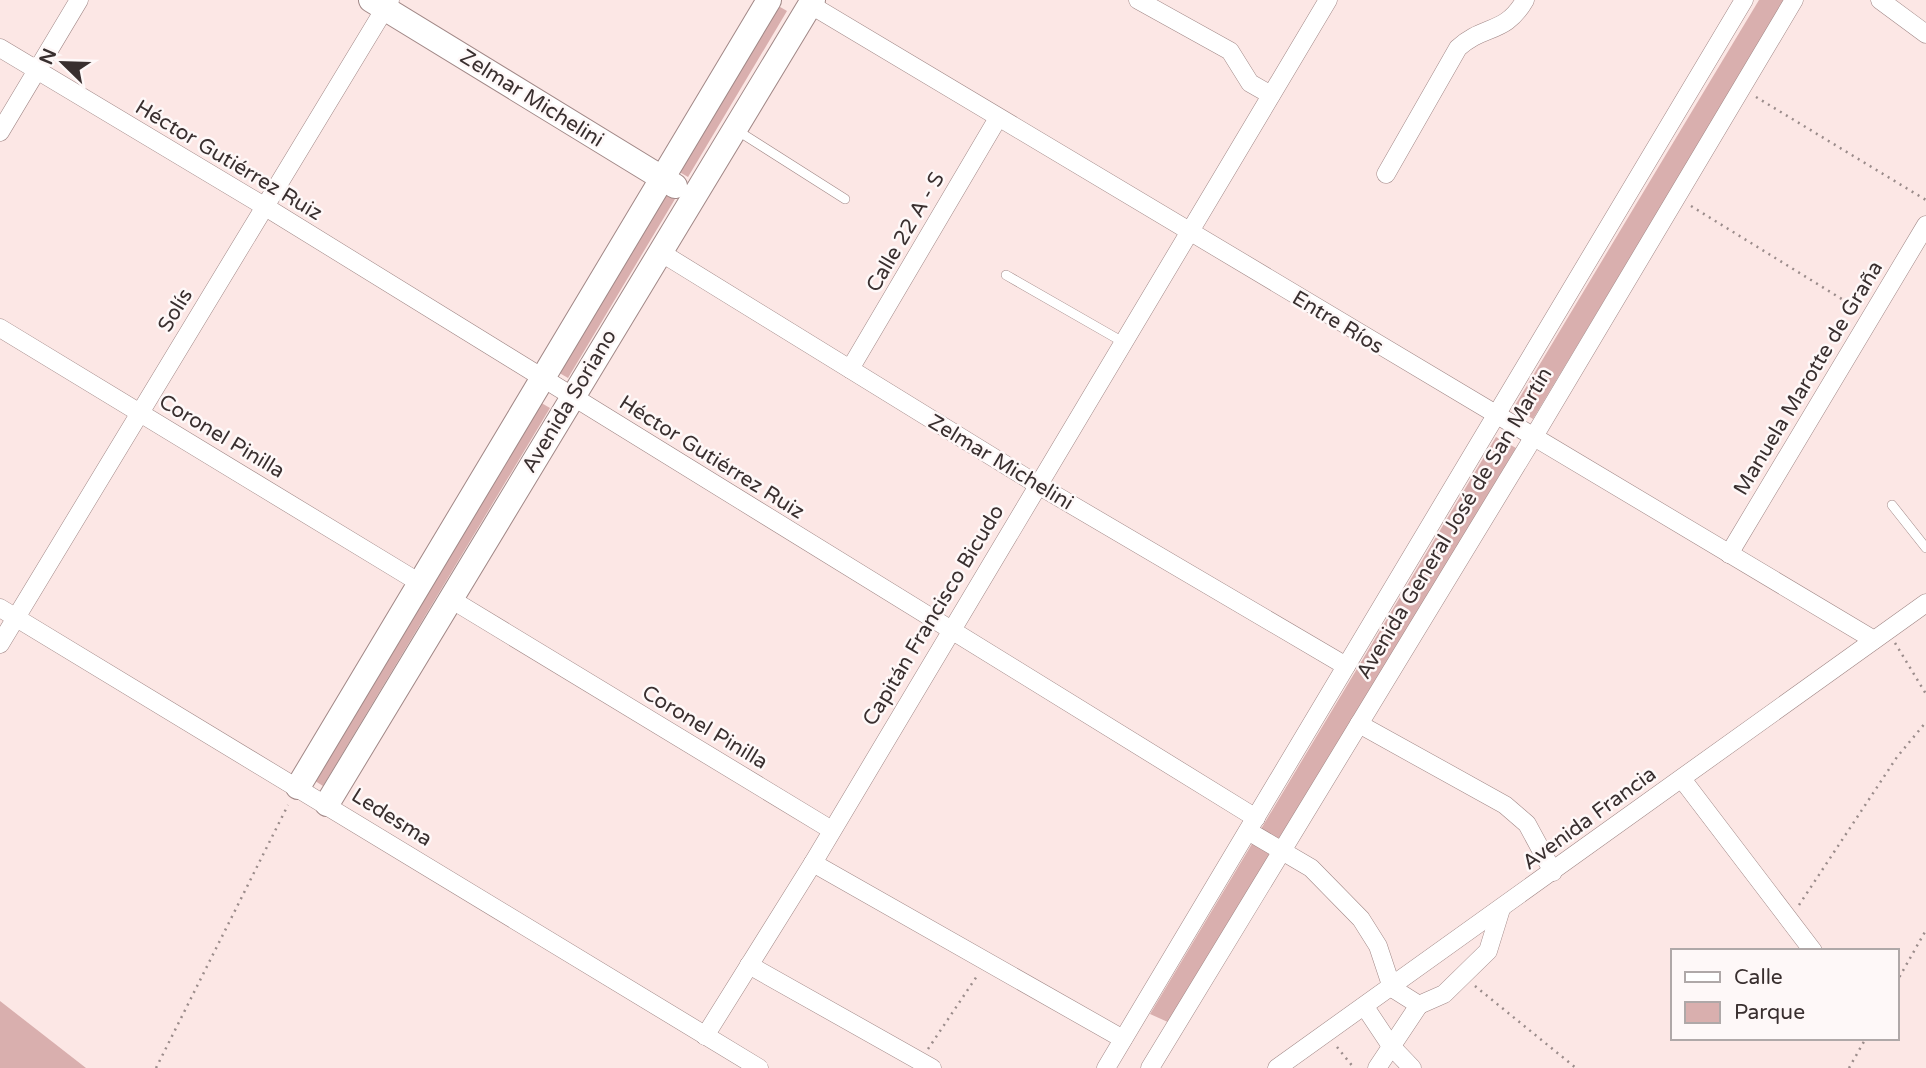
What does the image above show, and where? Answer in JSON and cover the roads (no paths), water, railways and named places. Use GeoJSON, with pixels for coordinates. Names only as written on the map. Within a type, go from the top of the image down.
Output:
{"type":"FeatureCollection","features":[{"type":"Feature","properties":{"kind":"street"},"geometry":{"type":"LineString","coordinates":[[0,132],[79,0]]}},
{"type":"Feature","properties":{"kind":"street","name":"Avenida Soriano"},"geometry":{"type":"LineString","coordinates":[[298,787],[769,0]]}},
{"type":"Feature","properties":{"kind":"street"},"geometry":{"type":"LineString","coordinates":[[1138,0],[1230,51],[1250,83],[1271,95]]}},
{"type":"Feature","properties":{"kind":"street"},"geometry":{"type":"LineString","coordinates":[[1386,174],[1458,48],[1469,38],[1507,25],[1525,0]]}},
{"type":"Feature","properties":{"kind":"street","name":"Avenida General José de San Martín"},"geometry":{"type":"LineString","coordinates":[[1106,1068],[1497,418],[1744,0]]}},
{"type":"Feature","properties":{"kind":"street","name":"Avenida General José de San Martín"},"geometry":{"type":"LineString","coordinates":[[1150,1068],[1533,438],[1794,0]]}},
{"type":"Feature","properties":{"kind":"street"},"geometry":{"type":"LineString","coordinates":[[1880,0],[1926,34]]}},
{"type":"Feature","properties":{"kind":"street","name":"Avenida Soriano"},"geometry":{"type":"LineString","coordinates":[[327,804],[809,2]]}},
{"type":"Feature","properties":{"kind":"street","name":"Entre Ríos"},"geometry":{"type":"LineString","coordinates":[[809,2],[1497,418],[1729,554],[1881,636]]}},
{"type":"Feature","properties":{"kind":"street","name":"Zelmar Michelini"},"geometry":{"type":"LineString","coordinates":[[382,3],[692,197]]}},
{"type":"Feature","properties":{"kind":"street","name":"Solís"},"geometry":{"type":"LineString","coordinates":[[0,644],[264,206],[382,3]]}},
{"type":"Feature","properties":{"kind":"street","name":"Capitán Francisco Bicudo"},"geometry":{"type":"LineString","coordinates":[[705,1036],[813,863],[830,829],[1271,95],[1320,3]]}},
{"type":"Feature","properties":{"kind":"street","name":"Héctor Gutiérrez Ruiz"},"geometry":{"type":"LineString","coordinates":[[0,48],[264,206],[951,631],[1252,824],[1282,849],[1311,868],[1361,919],[1378,946],[1392,988]]}},
{"type":"Feature","properties":{"kind":"street","name":"Calle 22 A - S"},"geometry":{"type":"LineString","coordinates":[[850,369],[998,118]]}},
{"type":"Feature","properties":{"kind":"street","name":"Manuela Marotte de Graña"},"geometry":{"type":"LineString","coordinates":[[1729,554],[1926,225]]}},
{"type":"Feature","properties":{"kind":"street","name":"Zelmar Michelini"},"geometry":{"type":"LineString","coordinates":[[660,251],[1038,485],[1346,666]]}},
{"type":"Feature","properties":{"kind":"street","name":"Coronel Pinilla"},"geometry":{"type":"LineString","coordinates":[[0,328],[420,583]]}},
{"type":"Feature","properties":{"kind":"street","name":"Coronel Pinilla"},"geometry":{"type":"LineString","coordinates":[[449,598],[830,829]]}},
{"type":"Feature","properties":{"kind":"street","name":"Avenida Francia"},"geometry":{"type":"LineString","coordinates":[[1278,1068],[1926,603]]}},
{"type":"Feature","properties":{"kind":"street","name":"Ledesma"},"geometry":{"type":"LineString","coordinates":[[0,608],[759,1068]]}},
{"type":"Feature","properties":{"kind":"street"},"geometry":{"type":"LineString","coordinates":[[1359,724],[1504,805],[1527,824],[1553,872]]}},
{"type":"Feature","properties":{"kind":"street"},"geometry":{"type":"LineString","coordinates":[[1682,779],[1812,949]]}},
{"type":"Feature","properties":{"kind":"street"},"geometry":{"type":"LineString","coordinates":[[813,863],[1123,1038]]}},
{"type":"Feature","properties":{"kind":"street"},"geometry":{"type":"LineString","coordinates":[[1377,1068],[1419,1006],[1444,994],[1488,951],[1501,909]]}},
{"type":"Feature","properties":{"kind":"street"},"geometry":{"type":"LineString","coordinates":[[749,965],[926,1064]]}},
{"type":"Feature","properties":{"kind":"street"},"geometry":{"type":"LineString","coordinates":[[1392,988],[1419,1006]]}},
{"type":"Feature","properties":{"kind":"street"},"geometry":{"type":"LineString","coordinates":[[1365,1007],[1391,1046],[1412,1068]]}},
{"type":"Feature","properties":{"kind":"lane"},"geometry":{"type":"LineString","coordinates":[[733,128],[845,199]]}},
{"type":"Feature","properties":{"kind":"lane"},"geometry":{"type":"LineString","coordinates":[[1006,275],[1123,342]]}},
{"type":"Feature","properties":{"kind":"lane"},"geometry":{"type":"LineString","coordinates":[[1892,505],[1926,548]]}}]}
